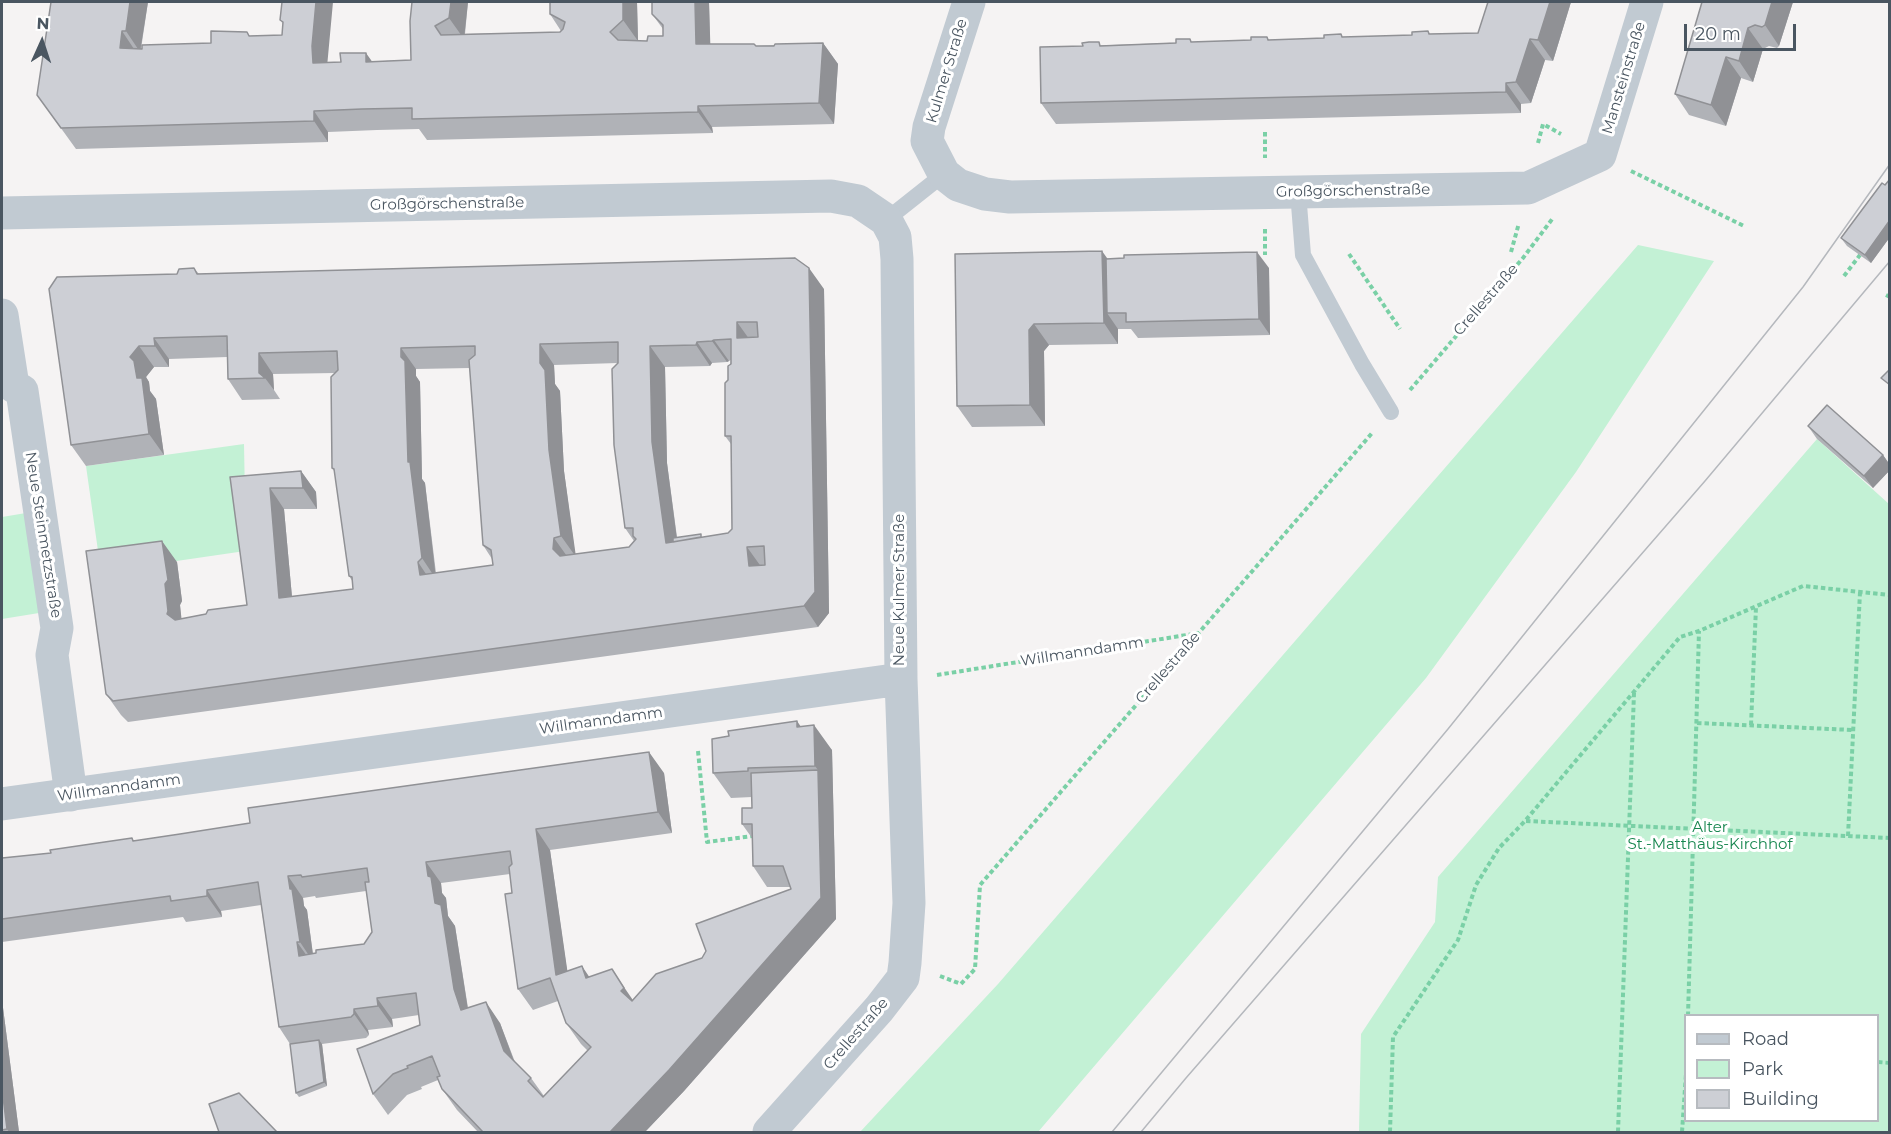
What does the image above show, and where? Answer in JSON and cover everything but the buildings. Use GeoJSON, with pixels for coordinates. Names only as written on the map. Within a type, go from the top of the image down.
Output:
{"type":"FeatureCollection","features":[{"type":"Feature","properties":{"kind":"street","name":"Kulmer Straße"},"geometry":{"type":"LineString","coordinates":[[944,174],[927,141],[929,127],[969,2]]}},
{"type":"Feature","properties":{"kind":"street","name":"Mansteinstraße"},"geometry":{"type":"LineString","coordinates":[[1600,155],[1647,2]]}},
{"type":"Feature","properties":{"kind":"street","name":"Großgörschenstraße"},"geometry":{"type":"LineString","coordinates":[[944,174],[958,185],[985,194],[1010,197],[1528,188],[1600,155]]}},
{"type":"Feature","properties":{"kind":"street","name":"Großgörschenstraße"},"geometry":{"type":"LineString","coordinates":[[2,213],[831,196],[858,201],[886,220]]}},
{"type":"Feature","properties":{"kind":"street","name":"Neue Kulmer Straße"},"geometry":{"type":"LineString","coordinates":[[886,220],[896,237],[897,259],[901,679],[909,903],[905,963]]}},
{"type":"Feature","properties":{"kind":"street","name":"Neue Steinmetzstraße"},"geometry":{"type":"LineString","coordinates":[[2,315],[13,386],[22,391],[57,628],[52,655],[71,795]]}},
{"type":"Feature","properties":{"kind":"street","name":"Willmanndamm"},"geometry":{"type":"LineString","coordinates":[[2,804],[901,679]]}},
{"type":"Feature","properties":{"kind":"street","name":"Crellestraße"},"geometry":{"type":"LineString","coordinates":[[770,1132],[885,1001],[903,978],[905,963]]}},
{"type":"Feature","properties":{"kind":"lane"},"geometry":{"type":"LineString","coordinates":[[886,220],[944,174]]}},
{"type":"Feature","properties":{"kind":"lane"},"geometry":{"type":"LineString","coordinates":[[1298,192],[1303,255],[1362,364],[1391,412]]}},
{"type":"Feature","properties":{"kind":"path"},"geometry":{"type":"LineString","coordinates":[[1600,155],[1744,226]]}},
{"type":"Feature","properties":{"kind":"path","name":"Crellestraße"},"geometry":{"type":"LineString","coordinates":[[905,963],[961,984],[975,969],[980,885],[1391,412],[1523,258],[1554,216]]}},
{"type":"Feature","properties":{"kind":"path"},"geometry":{"type":"LineString","coordinates":[[1349,254],[1400,329]]}},
{"type":"Feature","properties":{"kind":"path"},"geometry":{"type":"LineString","coordinates":[[1844,276],[1860,255]]}},
{"type":"Feature","properties":{"kind":"path"},"geometry":{"type":"LineString","coordinates":[[1390,1132],[1393,1037],[1458,940],[1476,885],[1499,848],[1525,821],[1680,637],[1803,586],[1890,595]]}},
{"type":"Feature","properties":{"kind":"path"},"geometry":{"type":"LineString","coordinates":[[1848,837],[1860,592]]}},
{"type":"Feature","properties":{"kind":"path"},"geometry":{"type":"LineString","coordinates":[[1751,725],[1756,607]]}},
{"type":"Feature","properties":{"kind":"path"},"geometry":{"type":"LineString","coordinates":[[1688,1014],[1699,631]]}},
{"type":"Feature","properties":{"kind":"path","name":"Willmanndamm"},"geometry":{"type":"LineString","coordinates":[[901,679],[953,673],[1199,633]]}},
{"type":"Feature","properties":{"kind":"path"},"geometry":{"type":"LineString","coordinates":[[1618,1132],[1634,692]]}},
{"type":"Feature","properties":{"kind":"path"},"geometry":{"type":"LineString","coordinates":[[1697,723],[1853,730]]}},
{"type":"Feature","properties":{"kind":"path"},"geometry":{"type":"LineString","coordinates":[[698,751],[707,842],[753,836]]}},
{"type":"Feature","properties":{"kind":"path"},"geometry":{"type":"LineString","coordinates":[[1525,821],[1890,838]]}},
{"type":"Feature","properties":{"kind":"path"},"geometry":{"type":"LineString","coordinates":[[1682,1132],[1684,1103]]}},
{"type":"Feature","properties":{"kind":"green space"},"geometry":{"type":"Polygon","coordinates":[[[1638,245],[1714,261],[1576,472],[1426,678],[1038,1132],[860,1132],[998,984],[1638,245]]]}},
{"type":"Feature","properties":{"kind":"green space","name":"Alter St.-Matthäus-Kirchhof"},"geometry":{"type":"Polygon","coordinates":[[[1817,439],[1889,504],[1889,1132],[1359,1132],[1361,1034],[1435,922],[1438,877],[1817,439]]]}},
{"type":"Feature","properties":{"kind":"green space"},"geometry":{"type":"Polygon","coordinates":[[[244,444],[245,498],[252,550],[101,572],[86,466],[244,444]]]}},
{"type":"Feature","properties":{"kind":"green space"},"geometry":{"type":"Polygon","coordinates":[[[26,513],[39,613],[2,619],[2,517],[26,513]]]}},
{"type":"Feature","properties":{"kind":"tram line"},"geometry":{"type":"LineString","coordinates":[[1112,1132],[1448,729],[1803,287],[1890,164]]}},
{"type":"Feature","properties":{"kind":"tram line"},"geometry":{"type":"LineString","coordinates":[[1141,1132],[1705,481],[1890,261]]}}]}
